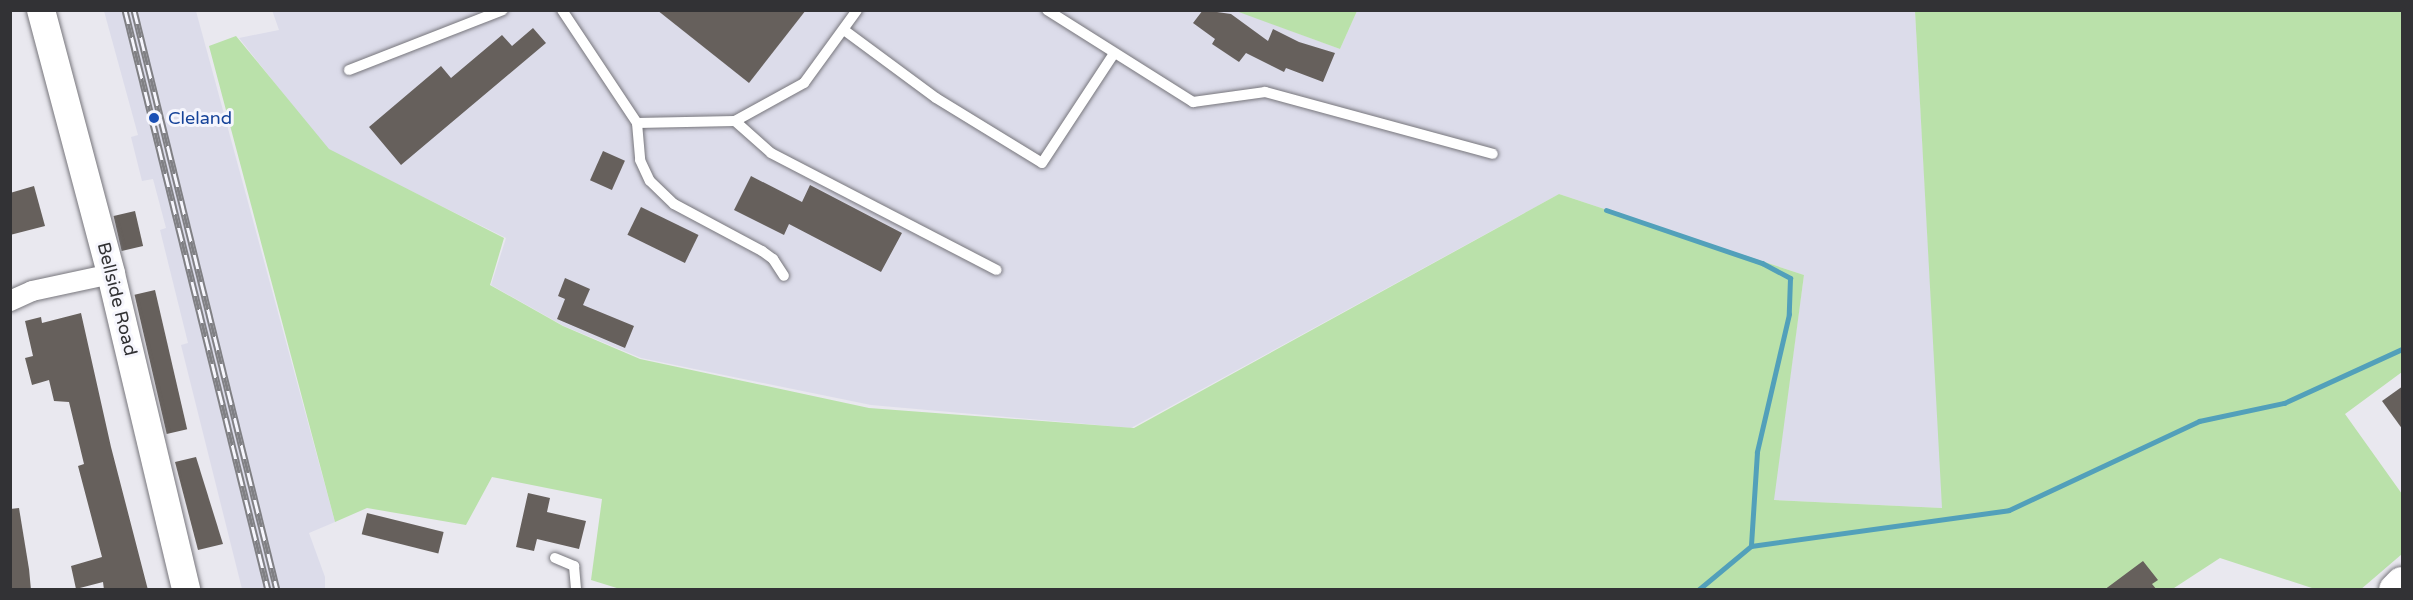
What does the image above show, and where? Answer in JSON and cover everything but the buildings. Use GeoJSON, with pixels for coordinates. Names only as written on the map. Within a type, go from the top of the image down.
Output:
{"type":"FeatureCollection","features":[{"type":"Feature","properties":{"kind":"main road","name":"Bellside Road"},"geometry":{"type":"LineString","coordinates":[[41,10],[111,274],[186,590]]}},
{"type":"Feature","properties":{"kind":"main road"},"geometry":{"type":"LineString","coordinates":[[2395,590],[2403,583]]}},
{"type":"Feature","properties":{"kind":"street"},"geometry":{"type":"LineString","coordinates":[[10,301],[32,291],[111,274]]}},
{"type":"Feature","properties":{"kind":"lane"},"geometry":{"type":"LineString","coordinates":[[349,70],[502,10]]}},
{"type":"Feature","properties":{"kind":"lane"},"geometry":{"type":"LineString","coordinates":[[562,10],[637,123],[640,160],[650,181],[674,204],[762,251],[773,259],[784,276]]}},
{"type":"Feature","properties":{"kind":"lane"},"geometry":{"type":"LineString","coordinates":[[637,123],[735,121],[804,83],[857,10]]}},
{"type":"Feature","properties":{"kind":"lane"},"geometry":{"type":"LineString","coordinates":[[1047,10],[1113,55],[1193,102],[1265,92],[1492,154]]}},
{"type":"Feature","properties":{"kind":"lane"},"geometry":{"type":"LineString","coordinates":[[844,30],[936,98],[1042,163],[1113,55]]}},
{"type":"Feature","properties":{"kind":"lane"},"geometry":{"type":"LineString","coordinates":[[735,121],[771,153],[997,270]]}},
{"type":"Feature","properties":{"kind":"lane"},"geometry":{"type":"LineString","coordinates":[[555,558],[574,566],[576,590]]}},
{"type":"Feature","properties":{"kind":"shaded area"},"geometry":{"type":"Polygon","coordinates":[[[272,10],[1235,10],[1340,49],[1357,11],[1915,11],[1943,508],[1773,500],[1804,275],[1559,194],[1131,428],[871,405],[641,358],[564,326],[491,285],[506,238],[328,150],[239,38],[279,30],[272,10]]]}},
{"type":"Feature","properties":{"kind":"shaded area"},"geometry":{"type":"Polygon","coordinates":[[[104,11],[196,11],[335,522],[309,533],[325,577],[325,589],[242,589],[181,345],[188,343],[160,230],[166,228],[153,179],[142,181],[131,137],[138,135],[104,11]]]}},
{"type":"Feature","properties":{"kind":"green space"},"geometry":{"type":"Polygon","coordinates":[[[1236,11],[1357,11],[1340,49],[1236,11]]]}},
{"type":"Feature","properties":{"kind":"green space"},"geometry":{"type":"Polygon","coordinates":[[[1915,11],[2402,11],[2402,372],[2345,414],[2402,494],[2402,554],[2360,590],[2315,589],[2220,558],[2171,590],[620,589],[591,580],[602,499],[492,477],[466,525],[367,508],[335,522],[209,46],[236,36],[329,149],[504,238],[490,285],[563,326],[640,359],[869,408],[1134,428],[1559,194],[1804,275],[1774,500],[1942,508],[1915,11]]]}},
{"type":"Feature","properties":{"kind":"waterway"},"geometry":{"type":"LineString","coordinates":[[1606,210],[1762,263],[1790,278],[1789,314],[1757,452],[1751,546]]}},
{"type":"Feature","properties":{"kind":"waterway"},"geometry":{"type":"LineString","coordinates":[[1698,590],[1751,546],[2009,510],[2199,421],[2284,403],[2402,349]]}},
{"type":"Feature","properties":{"kind":"railway"},"geometry":{"type":"LineString","coordinates":[[125,10],[268,590]]}},
{"type":"Feature","properties":{"kind":"railway"},"geometry":{"type":"LineString","coordinates":[[134,10],[277,590]]}},
{"type":"Feature","properties":{"kind":"place","name":"Cleland"},"geometry":{"type":"Point","coordinates":[154,118]}}]}
